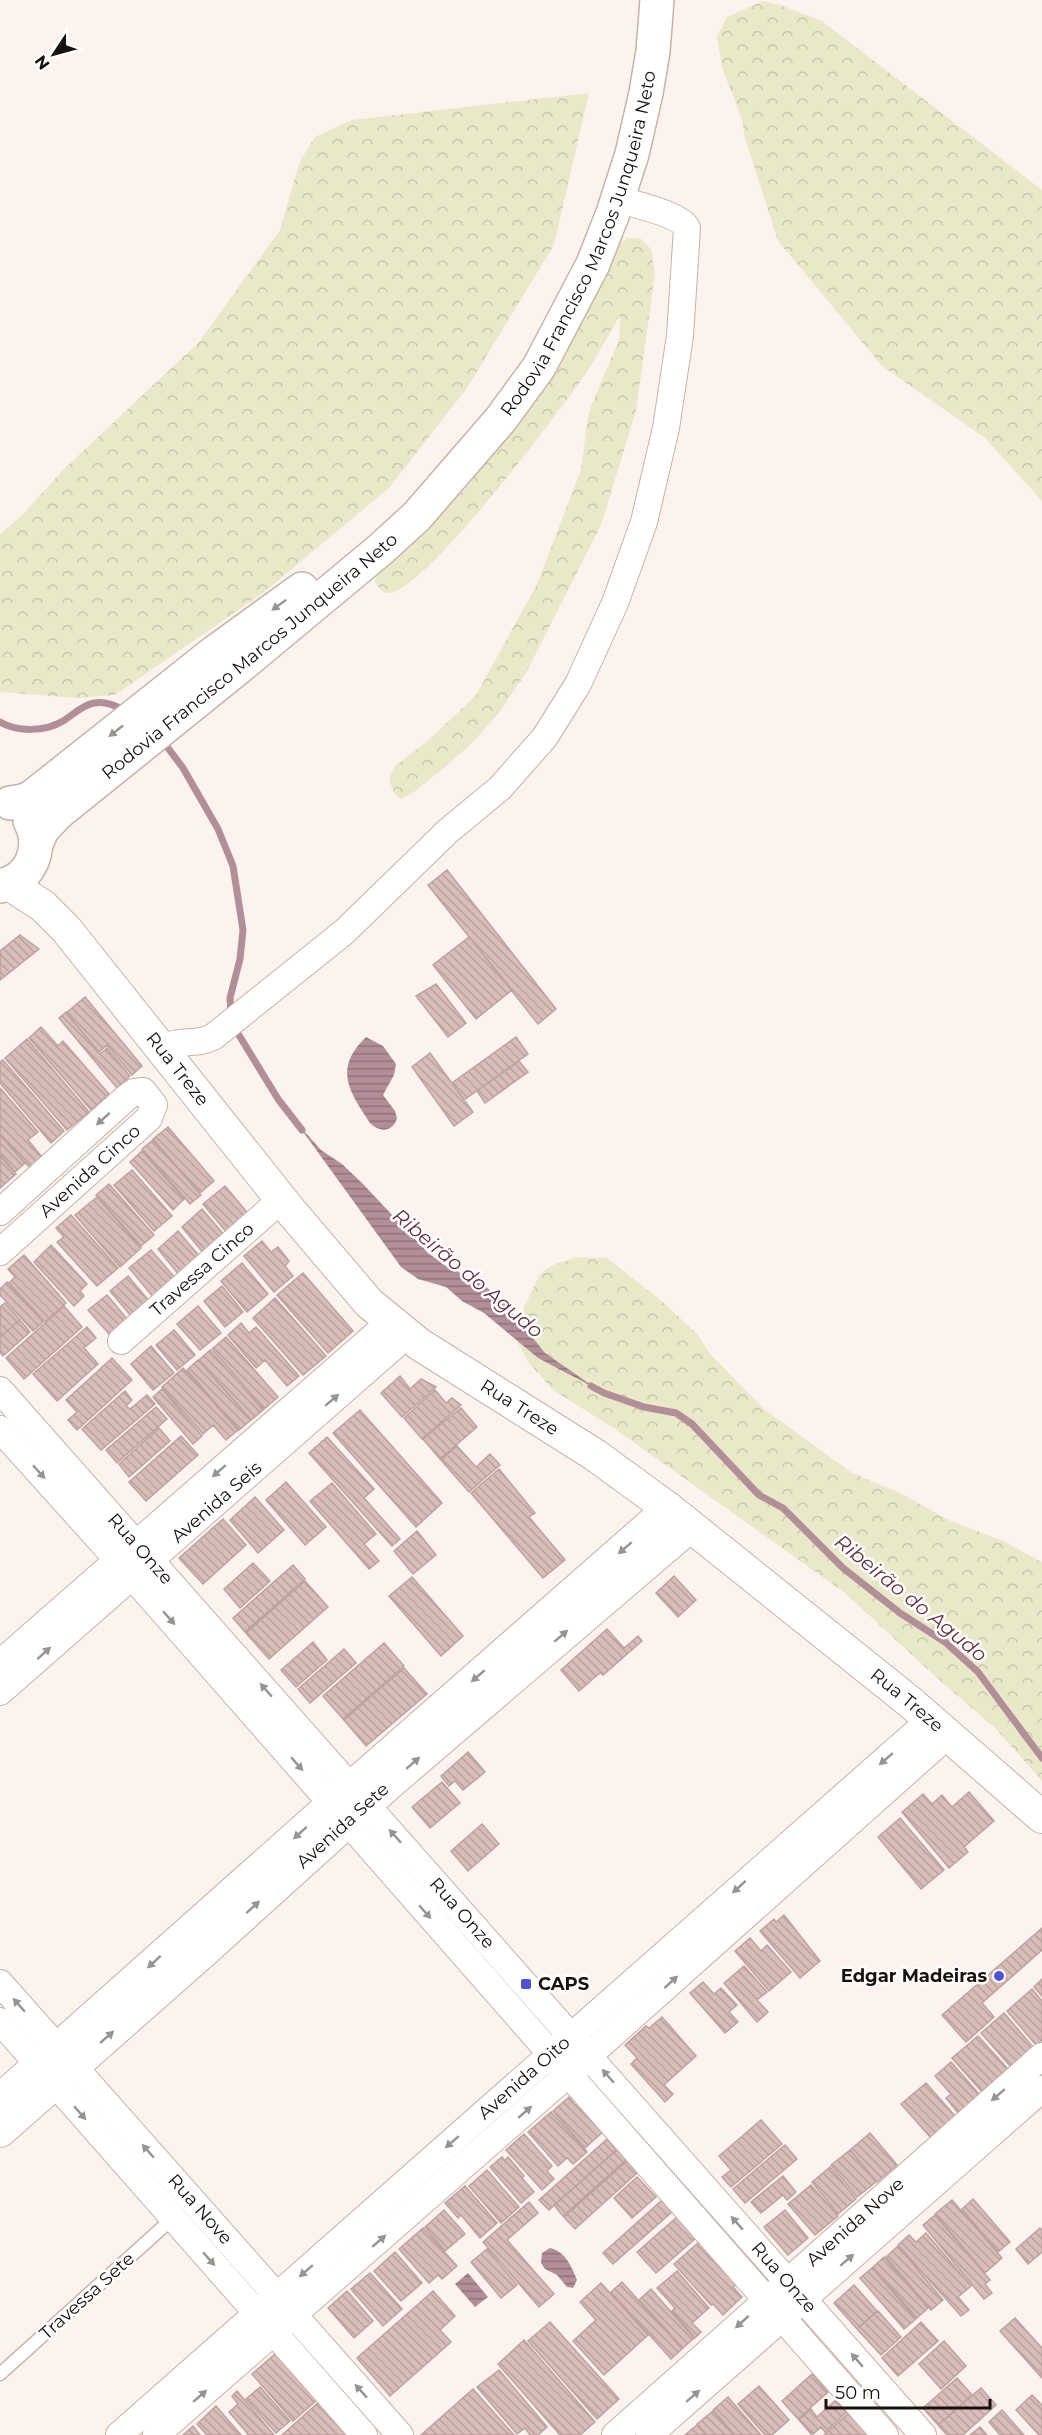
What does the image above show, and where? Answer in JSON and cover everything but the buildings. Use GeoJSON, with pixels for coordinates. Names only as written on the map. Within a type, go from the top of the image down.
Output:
{"type":"FeatureCollection","features":[{"type":"Feature","properties":{"kind":"main road","name":"Rodovia Francisco Marcos Junqueira Neto"},"geometry":{"type":"LineString","coordinates":[[5,802],[23,801],[75,781],[170,705],[215,652],[422,501],[459,468],[501,419],[539,367],[593,264],[632,154],[653,51],[657,0]]}},
{"type":"Feature","properties":{"kind":"main road","name":"Rodovia Francisco Marcos Junqueira Neto"},"geometry":{"type":"LineString","coordinates":[[5,885],[20,878],[30,867],[49,821],[75,781]]}},
{"type":"Feature","properties":{"kind":"main road"},"geometry":{"type":"LineString","coordinates":[[5,802],[19,808],[28,817],[35,830],[36,849]]}},
{"type":"Feature","properties":{"kind":"street"},"geometry":{"type":"LineString","coordinates":[[162,1049],[176,1043],[196,1043],[213,1037],[344,932],[448,831],[500,788],[524,764],[546,737],[578,684],[610,613],[644,522],[666,428],[680,336],[688,230],[680,221],[617,199]]}},
{"type":"Feature","properties":{"kind":"street","name":"Rua Treze"},"geometry":{"type":"LineString","coordinates":[[36,849],[50,900],[66,929]]}},
{"type":"Feature","properties":{"kind":"street","name":"Rua Treze"},"geometry":{"type":"LineString","coordinates":[[5,885],[43,906],[66,929],[354,1287],[399,1328],[595,1455],[679,1518],[939,1728],[1042,1817]]}},
{"type":"Feature","properties":{"kind":"street","name":"Avenida Cinco"},"geometry":{"type":"LineString","coordinates":[[0,1212],[127,1097],[134,1092],[143,1091],[149,1096],[154,1105],[149,1118],[0,1252]]}},
{"type":"Feature","properties":{"kind":"street","name":"Travessa Cinco"},"geometry":{"type":"LineString","coordinates":[[121,1341],[282,1199]]}},
{"type":"Feature","properties":{"kind":"street","name":"Avenida Seis"},"geometry":{"type":"LineString","coordinates":[[0,1663],[134,1559],[399,1328]]}},
{"type":"Feature","properties":{"kind":"street","name":"Rua Onze"},"geometry":{"type":"LineString","coordinates":[[0,1390],[134,1559],[349,1804],[567,2074],[885,2435]]}},
{"type":"Feature","properties":{"kind":"street","name":"Rua Onze"},"geometry":{"type":"LineString","coordinates":[[0,1429],[134,1559]]}},
{"type":"Feature","properties":{"kind":"street","name":"Avenida Sete"},"geometry":{"type":"LineString","coordinates":[[0,2131],[56,2066],[349,1804],[679,1518]]}},
{"type":"Feature","properties":{"kind":"street","name":"Avenida Seis"},"geometry":{"type":"LineString","coordinates":[[0,1692],[134,1559]]}},
{"type":"Feature","properties":{"kind":"street","name":"Avenida Oito"},"geometry":{"type":"LineString","coordinates":[[156,2435],[266,2323],[277,2297],[572,2036],[939,1728]]}},
{"type":"Feature","properties":{"kind":"street","name":"Avenida Oito"},"geometry":{"type":"LineString","coordinates":[[119,2435],[266,2323],[294,2316],[589,2055],[939,1728]]}},
{"type":"Feature","properties":{"kind":"street","name":"Rua Onze"},"geometry":{"type":"LineString","coordinates":[[349,1804],[572,2036],[923,2435]]}},
{"type":"Feature","properties":{"kind":"street","name":"Rua Nove"},"geometry":{"type":"LineString","coordinates":[[0,1983],[56,2066],[173,2218],[364,2435]]}},
{"type":"Feature","properties":{"kind":"street","name":"Rua Nove"},"geometry":{"type":"LineString","coordinates":[[0,2021],[56,2066],[277,2297],[400,2435]]}},
{"type":"Feature","properties":{"kind":"street","name":"Avenida Nove"},"geometry":{"type":"LineString","coordinates":[[649,2435],[774,2309],[1042,2056]]}},
{"type":"Feature","properties":{"kind":"street","name":"Avenida Sete"},"geometry":{"type":"LineString","coordinates":[[0,2100],[56,2066]]}},
{"type":"Feature","properties":{"kind":"street","name":"Avenida Nove"},"geometry":{"type":"LineString","coordinates":[[795,2289],[1042,2089]]}},
{"type":"Feature","properties":{"kind":"street","name":"Avenida Nove"},"geometry":{"type":"LineString","coordinates":[[615,2435],[774,2309]]}},
{"type":"Feature","properties":{"kind":"lane","name":"Travessa Sete"},"geometry":{"type":"LineString","coordinates":[[0,2374],[173,2218]]}},
{"type":"Feature","properties":{"kind":"green space"},"geometry":{"type":"Polygon","coordinates":[[[763,1],[822,21],[1042,190],[1042,501],[985,438],[882,366],[778,241],[745,138],[741,116],[722,68],[717,36],[727,17],[763,1]]]}},
{"type":"Feature","properties":{"kind":"green space"},"geometry":{"type":"Polygon","coordinates":[[[589,93],[554,245],[467,388],[389,488],[263,593],[115,695],[76,698],[0,692],[0,534],[22,515],[63,470],[199,342],[280,230],[300,161],[315,137],[352,120],[589,93]]]}},
{"type":"Feature","properties":{"kind":"green space"},"geometry":{"type":"Polygon","coordinates":[[[628,238],[640,238],[651,249],[655,274],[636,411],[601,525],[526,673],[498,714],[472,743],[444,768],[414,792],[401,799],[394,793],[389,779],[394,767],[430,739],[476,695],[537,584],[581,470],[591,406],[619,340],[620,315],[594,361],[576,387],[461,532],[406,585],[388,593],[383,592],[375,581],[377,575],[464,490],[524,413],[618,244],[628,238]]]}},
{"type":"Feature","properties":{"kind":"green space"},"geometry":{"type":"Polygon","coordinates":[[[576,1257],[607,1258],[664,1303],[697,1334],[711,1355],[764,1409],[852,1473],[900,1493],[951,1521],[1003,1541],[1042,1562],[1042,1781],[996,1729],[845,1593],[615,1429],[553,1390],[528,1362],[512,1332],[540,1274],[551,1266],[576,1257]]]}},
{"type":"Feature","properties":{"kind":"shaded area"},"geometry":{"type":"Polygon","coordinates":[[[366,1037],[383,1046],[396,1064],[394,1075],[383,1095],[395,1111],[397,1118],[395,1123],[386,1130],[370,1123],[356,1101],[348,1080],[347,1070],[350,1059],[366,1037]]]}},
{"type":"Feature","properties":{"kind":"shaded area"},"geometry":{"type":"Polygon","coordinates":[[[296,1122],[321,1150],[342,1164],[362,1183],[428,1253],[446,1266],[483,1284],[507,1306],[545,1353],[597,1389],[538,1358],[484,1313],[462,1301],[446,1287],[418,1279],[401,1267],[296,1122]]]}},
{"type":"Feature","properties":{"kind":"shaded area"},"geometry":{"type":"Polygon","coordinates":[[[550,2248],[560,2252],[570,2265],[577,2280],[573,2288],[567,2287],[557,2275],[545,2269],[541,2263],[542,2253],[550,2248]]]}},
{"type":"Feature","properties":{"kind":"shaded area"},"geometry":{"type":"Polygon","coordinates":[[[468,2273],[488,2297],[475,2307],[455,2284],[468,2273]]]}},
{"type":"Feature","properties":{"kind":"waterway","name":"Ribeirão do Agudo"},"geometry":{"type":"LineString","coordinates":[[0,722],[14,728],[40,729],[56,725],[78,710],[94,703],[111,704],[126,711]]}},
{"type":"Feature","properties":{"kind":"waterway","name":"Ribeirão do Agudo"},"geometry":{"type":"LineString","coordinates":[[162,740],[183,768],[218,829],[233,866],[243,930],[240,959],[230,998],[231,1016]]}},
{"type":"Feature","properties":{"kind":"waterway","name":"Ribeirão do Agudo"},"geometry":{"type":"LineString","coordinates":[[234,1027],[278,1099],[302,1130]]}},
{"type":"Feature","properties":{"kind":"waterway","name":"Ribeirão do Agudo"},"geometry":{"type":"LineString","coordinates":[[591,1386],[644,1407],[676,1413],[692,1424],[759,1495],[783,1508],[843,1568],[900,1613],[945,1642],[978,1672],[1042,1758]]}},
{"type":"Feature","properties":{"kind":"place","name":"Edgar Madeiras"},"geometry":{"type":"Point","coordinates":[999,1976]}},
{"type":"Feature","properties":{"kind":"place","name":"CAPS"},"geometry":{"type":"Point","coordinates":[526,1984]}}]}
